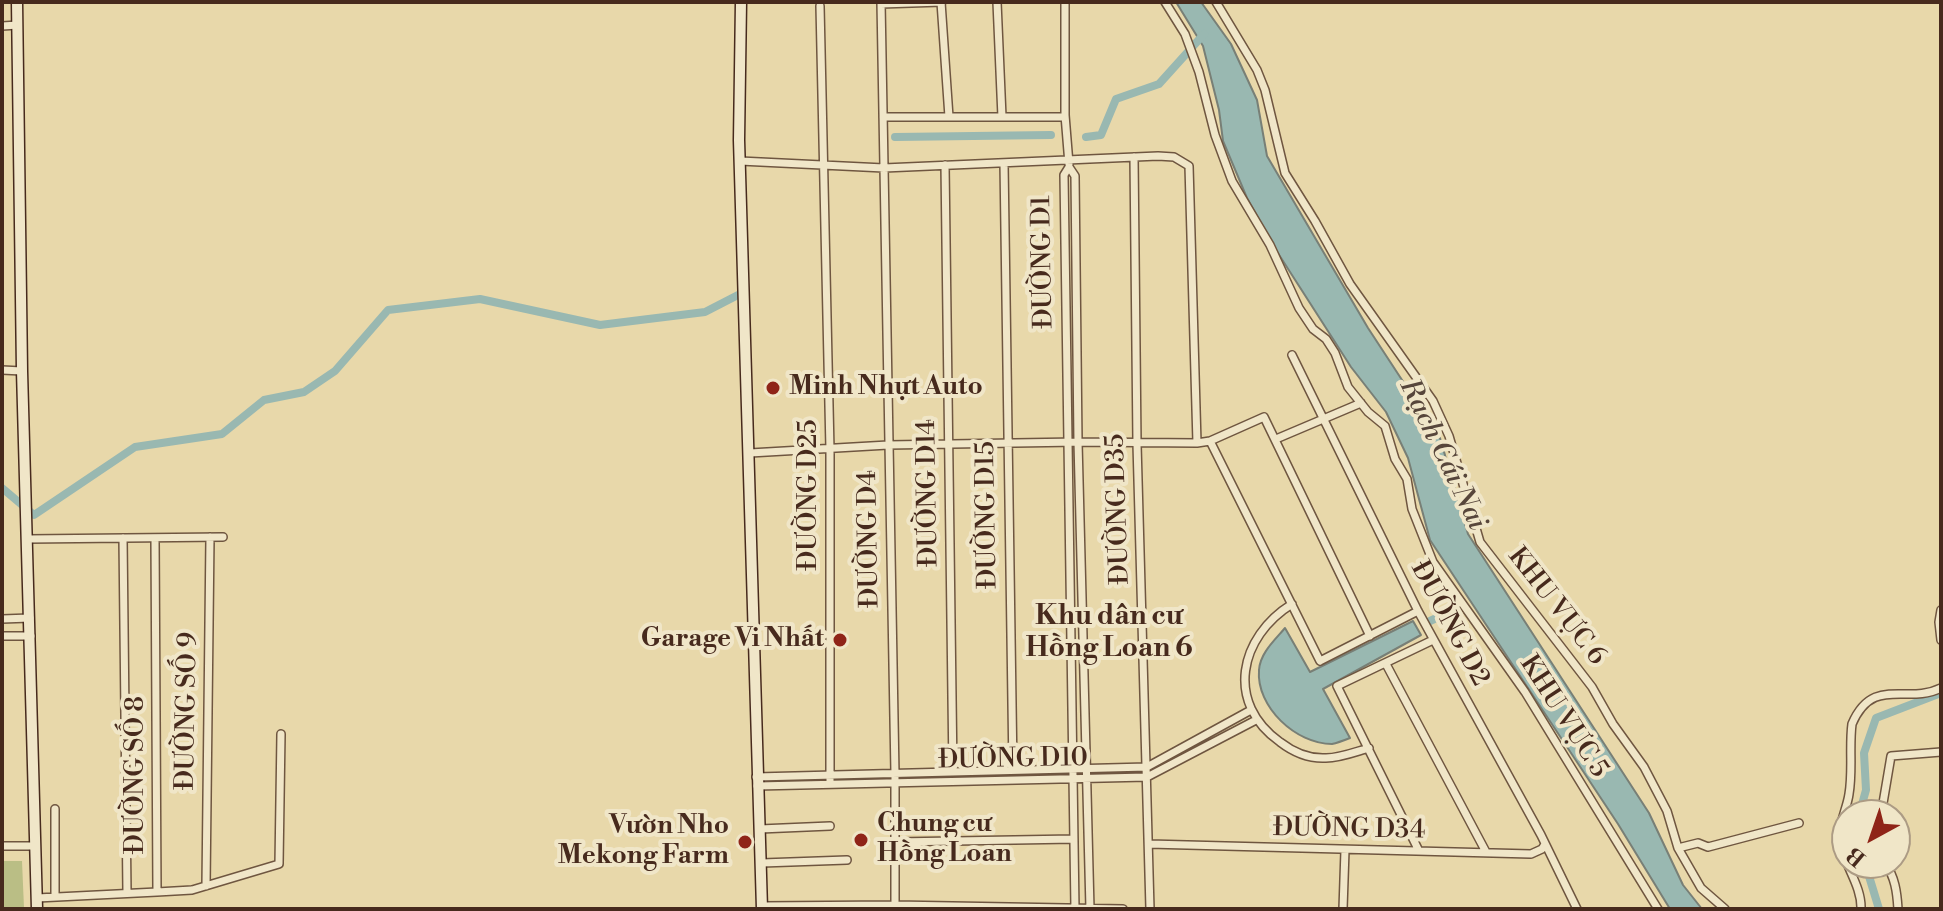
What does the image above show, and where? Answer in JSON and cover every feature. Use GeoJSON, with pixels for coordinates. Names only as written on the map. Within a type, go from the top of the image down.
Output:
{"type":"FeatureCollection","features":[{"type":"Feature","properties":{"kind":"street"},"geometry":{"type":"LineString","coordinates":[[17,2],[22,371],[37,904]]}},
{"type":"Feature","properties":{"kind":"street"},"geometry":{"type":"LineString","coordinates":[[741,2],[740,161],[762,908],[1123,909]]}},
{"type":"Feature","properties":{"kind":"street"},"geometry":{"type":"LineString","coordinates":[[881,3],[942,2],[949,117]]}},
{"type":"Feature","properties":{"kind":"street"},"geometry":{"type":"LineString","coordinates":[[997,2],[1002,117]]}},
{"type":"Feature","properties":{"kind":"street"},"geometry":{"type":"LineString","coordinates":[[1065,2],[1065,117],[1069,164]]}},
{"type":"Feature","properties":{"kind":"street","name":"KHU VỰC 6"},"geometry":{"type":"LineString","coordinates":[[1216,2],[1240,38],[1265,90],[1285,173],[1356,294],[1433,401],[1449,436],[1480,542],[1583,675],[1644,767],[1667,811],[1678,848],[1701,888],[1725,909]]}},
{"type":"Feature","properties":{"kind":"street","name":"ĐƯỜNG D4"},"geometry":{"type":"LineString","coordinates":[[881,3],[895,907]]}},
{"type":"Feature","properties":{"kind":"street","name":"KHU VỰC 5"},"geometry":{"type":"LineString","coordinates":[[1167,3],[1185,34],[1199,72],[1215,135],[1232,181],[1270,245],[1299,308],[1335,353],[1348,387],[1385,426],[1395,459],[1407,479],[1423,540],[1433,562],[1525,692],[1658,909]]}},
{"type":"Feature","properties":{"kind":"street","name":"ĐƯỜNG D25"},"geometry":{"type":"LineString","coordinates":[[820,6],[830,450],[830,780]]}},
{"type":"Feature","properties":{"kind":"street"},"geometry":{"type":"LineString","coordinates":[[2,26],[18,25]]}},
{"type":"Feature","properties":{"kind":"street"},"geometry":{"type":"LineString","coordinates":[[883,117],[1065,117]]}},
{"type":"Feature","properties":{"kind":"street"},"geometry":{"type":"LineString","coordinates":[[740,161],[884,168],[1004,163],[1069,164],[1134,157],[1174,157],[1189,166],[1197,443]]}},
{"type":"Feature","properties":{"kind":"street","name":"ĐƯỜNG D35"},"geometry":{"type":"LineString","coordinates":[[1134,157],[1137,444],[1150,909]]}},
{"type":"Feature","properties":{"kind":"street","name":"ĐƯỜNG D15"},"geometry":{"type":"LineString","coordinates":[[1004,163],[1013,770]]}},
{"type":"Feature","properties":{"kind":"street","name":"ĐƯỜNG D1"},"geometry":{"type":"LineString","coordinates":[[1069,164],[1075,176],[1078,442],[1090,909]]}},
{"type":"Feature","properties":{"kind":"street","name":"ĐƯỜNG D1"},"geometry":{"type":"LineString","coordinates":[[1069,164],[1064,175],[1066,443],[1075,908]]}},
{"type":"Feature","properties":{"kind":"street","name":"ĐƯỜNG D14"},"geometry":{"type":"LineString","coordinates":[[945,165],[953,772]]}},
{"type":"Feature","properties":{"kind":"street","name":"ĐƯỜNG D2"},"geometry":{"type":"LineString","coordinates":[[1292,355],[1418,611],[1577,909]]}},
{"type":"Feature","properties":{"kind":"street"},"geometry":{"type":"LineString","coordinates":[[2,370],[22,371]]}},
{"type":"Feature","properties":{"kind":"street"},"geometry":{"type":"LineString","coordinates":[[1276,439],[1361,403]]}},
{"type":"Feature","properties":{"kind":"street"},"geometry":{"type":"LineString","coordinates":[[750,453],[888,445],[1197,443],[1210,441],[1264,417],[1370,636]]}},
{"type":"Feature","properties":{"kind":"street"},"geometry":{"type":"LineString","coordinates":[[1210,441],[1320,661],[1418,611]]}},
{"type":"Feature","properties":{"kind":"street"},"geometry":{"type":"LineString","coordinates":[[28,534],[123,538],[223,537]]}},
{"type":"Feature","properties":{"kind":"street","name":"ĐƯỜNG SỐ 9"},"geometry":{"type":"LineString","coordinates":[[206,886],[210,537]]}},
{"type":"Feature","properties":{"kind":"street"},"geometry":{"type":"LineString","coordinates":[[123,538],[127,893]]}},
{"type":"Feature","properties":{"kind":"street","name":"ĐƯỜNG SỐ 8"},"geometry":{"type":"LineString","coordinates":[[37,904],[55,897],[157,892],[155,538]]}},
{"type":"Feature","properties":{"kind":"street"},"geometry":{"type":"LineString","coordinates":[[1292,604],[1265,624],[1250,651],[1244,679],[1256,720],[1270,735],[1305,756],[1326,758],[1369,748]]}},
{"type":"Feature","properties":{"kind":"street"},"geometry":{"type":"LineString","coordinates":[[1941,610],[1941,640]]}},
{"type":"Feature","properties":{"kind":"street"},"geometry":{"type":"LineString","coordinates":[[2,619],[30,618]]}},
{"type":"Feature","properties":{"kind":"street"},"geometry":{"type":"LineString","coordinates":[[2,636],[31,636]]}},
{"type":"Feature","properties":{"kind":"street"},"geometry":{"type":"LineString","coordinates":[[1419,851],[1337,686],[1433,640]]}},
{"type":"Feature","properties":{"kind":"street"},"geometry":{"type":"LineString","coordinates":[[1386,664],[1486,852]]}},
{"type":"Feature","properties":{"kind":"street"},"geometry":{"type":"LineString","coordinates":[[1861,909],[1861,900],[1842,852],[1840,837],[1840,825],[1849,794],[1852,724],[1872,698],[1904,692],[1933,692],[1941,688]]}},
{"type":"Feature","properties":{"kind":"street","name":"ĐƯỜNG D10"},"geometry":{"type":"LineString","coordinates":[[757,782],[895,778],[1074,779],[1086,774],[1147,767],[1251,710]]}},
{"type":"Feature","properties":{"kind":"street","name":"ĐƯỜNG D10"},"geometry":{"type":"LineString","coordinates":[[895,778],[1013,770],[1073,770],[1086,774],[1147,777],[1256,720]]}},
{"type":"Feature","properties":{"kind":"street"},"geometry":{"type":"LineString","coordinates":[[157,892],[173,893],[206,886],[279,864],[281,734]]}},
{"type":"Feature","properties":{"kind":"street"},"geometry":{"type":"LineString","coordinates":[[1884,799],[1891,756],[1941,752]]}},
{"type":"Feature","properties":{"kind":"street"},"geometry":{"type":"LineString","coordinates":[[55,809],[55,897]]}},
{"type":"Feature","properties":{"kind":"street"},"geometry":{"type":"LineString","coordinates":[[1678,848],[1698,843],[1708,847],[1799,823]]}},
{"type":"Feature","properties":{"kind":"street"},"geometry":{"type":"LineString","coordinates":[[760,829],[830,826]]}},
{"type":"Feature","properties":{"kind":"street"},"geometry":{"type":"LineString","coordinates":[[895,842],[1074,839]]}},
{"type":"Feature","properties":{"kind":"street","name":"ĐƯỜNG D34"},"geometry":{"type":"LineString","coordinates":[[1149,844],[1531,854],[1545,844]]}},
{"type":"Feature","properties":{"kind":"street"},"geometry":{"type":"LineString","coordinates":[[2,846],[34,846]]}},
{"type":"Feature","properties":{"kind":"street"},"geometry":{"type":"LineString","coordinates":[[1343,909],[1345,850]]}},
{"type":"Feature","properties":{"kind":"street"},"geometry":{"type":"LineString","coordinates":[[762,863],[847,860]]}},
{"type":"Feature","properties":{"kind":"street"},"geometry":{"type":"LineString","coordinates":[[1894,879],[1898,909]]}},
{"type":"Feature","properties":{"kind":"green space"},"geometry":{"type":"Polygon","coordinates":[[[2,861],[22,861],[24,908],[2,909],[2,861]]]}},
{"type":"Feature","properties":{"kind":"water","name":"Rạch Cái Nai"},"geometry":{"type":"Polygon","coordinates":[[[1176,2],[1201,2],[1231,44],[1257,100],[1267,156],[1368,328],[1440,438],[1468,534],[1649,813],[1683,885],[1702,909],[1670,909],[1618,824],[1430,540],[1408,458],[1386,412],[1351,367],[1274,247],[1247,198],[1223,141],[1219,110],[1203,46],[1176,2]]]}},
{"type":"Feature","properties":{"kind":"water"},"geometry":{"type":"Polygon","coordinates":[[[1413,621],[1421,635],[1323,689],[1350,738],[1332,744],[1305,738],[1271,710],[1260,684],[1260,664],[1285,628],[1310,672],[1413,621]]]}},
{"type":"Feature","properties":{"kind":"waterway"},"geometry":{"type":"LineString","coordinates":[[1086,137],[1101,135],[1116,99],[1159,84],[1204,34]]}},
{"type":"Feature","properties":{"kind":"waterway"},"geometry":{"type":"LineString","coordinates":[[895,137],[1051,135]]}},
{"type":"Feature","properties":{"kind":"waterway"},"geometry":{"type":"LineString","coordinates":[[2,488],[34,515],[135,447],[222,434],[264,400],[304,392],[335,371],[388,310],[480,299],[600,325],[705,312],[738,295]]}},
{"type":"Feature","properties":{"kind":"waterway"},"geometry":{"type":"LineString","coordinates":[[1430,621],[1458,608]]}},
{"type":"Feature","properties":{"kind":"waterway"},"geometry":{"type":"LineString","coordinates":[[1863,799],[1866,790],[1864,753],[1876,718],[1941,693]]}},
{"type":"Feature","properties":{"kind":"waterway"},"geometry":{"type":"LineString","coordinates":[[1870,879],[1879,909]]}},
{"type":"Feature","properties":{"kind":"place","name":"Minh Nhựt Auto"},"geometry":{"type":"Point","coordinates":[773,388]}},
{"type":"Feature","properties":{"kind":"place","name":"Garage Vi Nhất"},"geometry":{"type":"Point","coordinates":[840,640]}},
{"type":"Feature","properties":{"kind":"place","name":"Chung cư Hồng Loan"},"geometry":{"type":"Point","coordinates":[861,840]}},
{"type":"Feature","properties":{"kind":"place","name":"Vườn Nho Mekong Farm"},"geometry":{"type":"Point","coordinates":[745,842]}},
{"type":"Feature","properties":{"kind":"district","name":"Khu dân cư Hồng Loan 6"},"geometry":{"type":"Point","coordinates":[1109,633]}}]}
